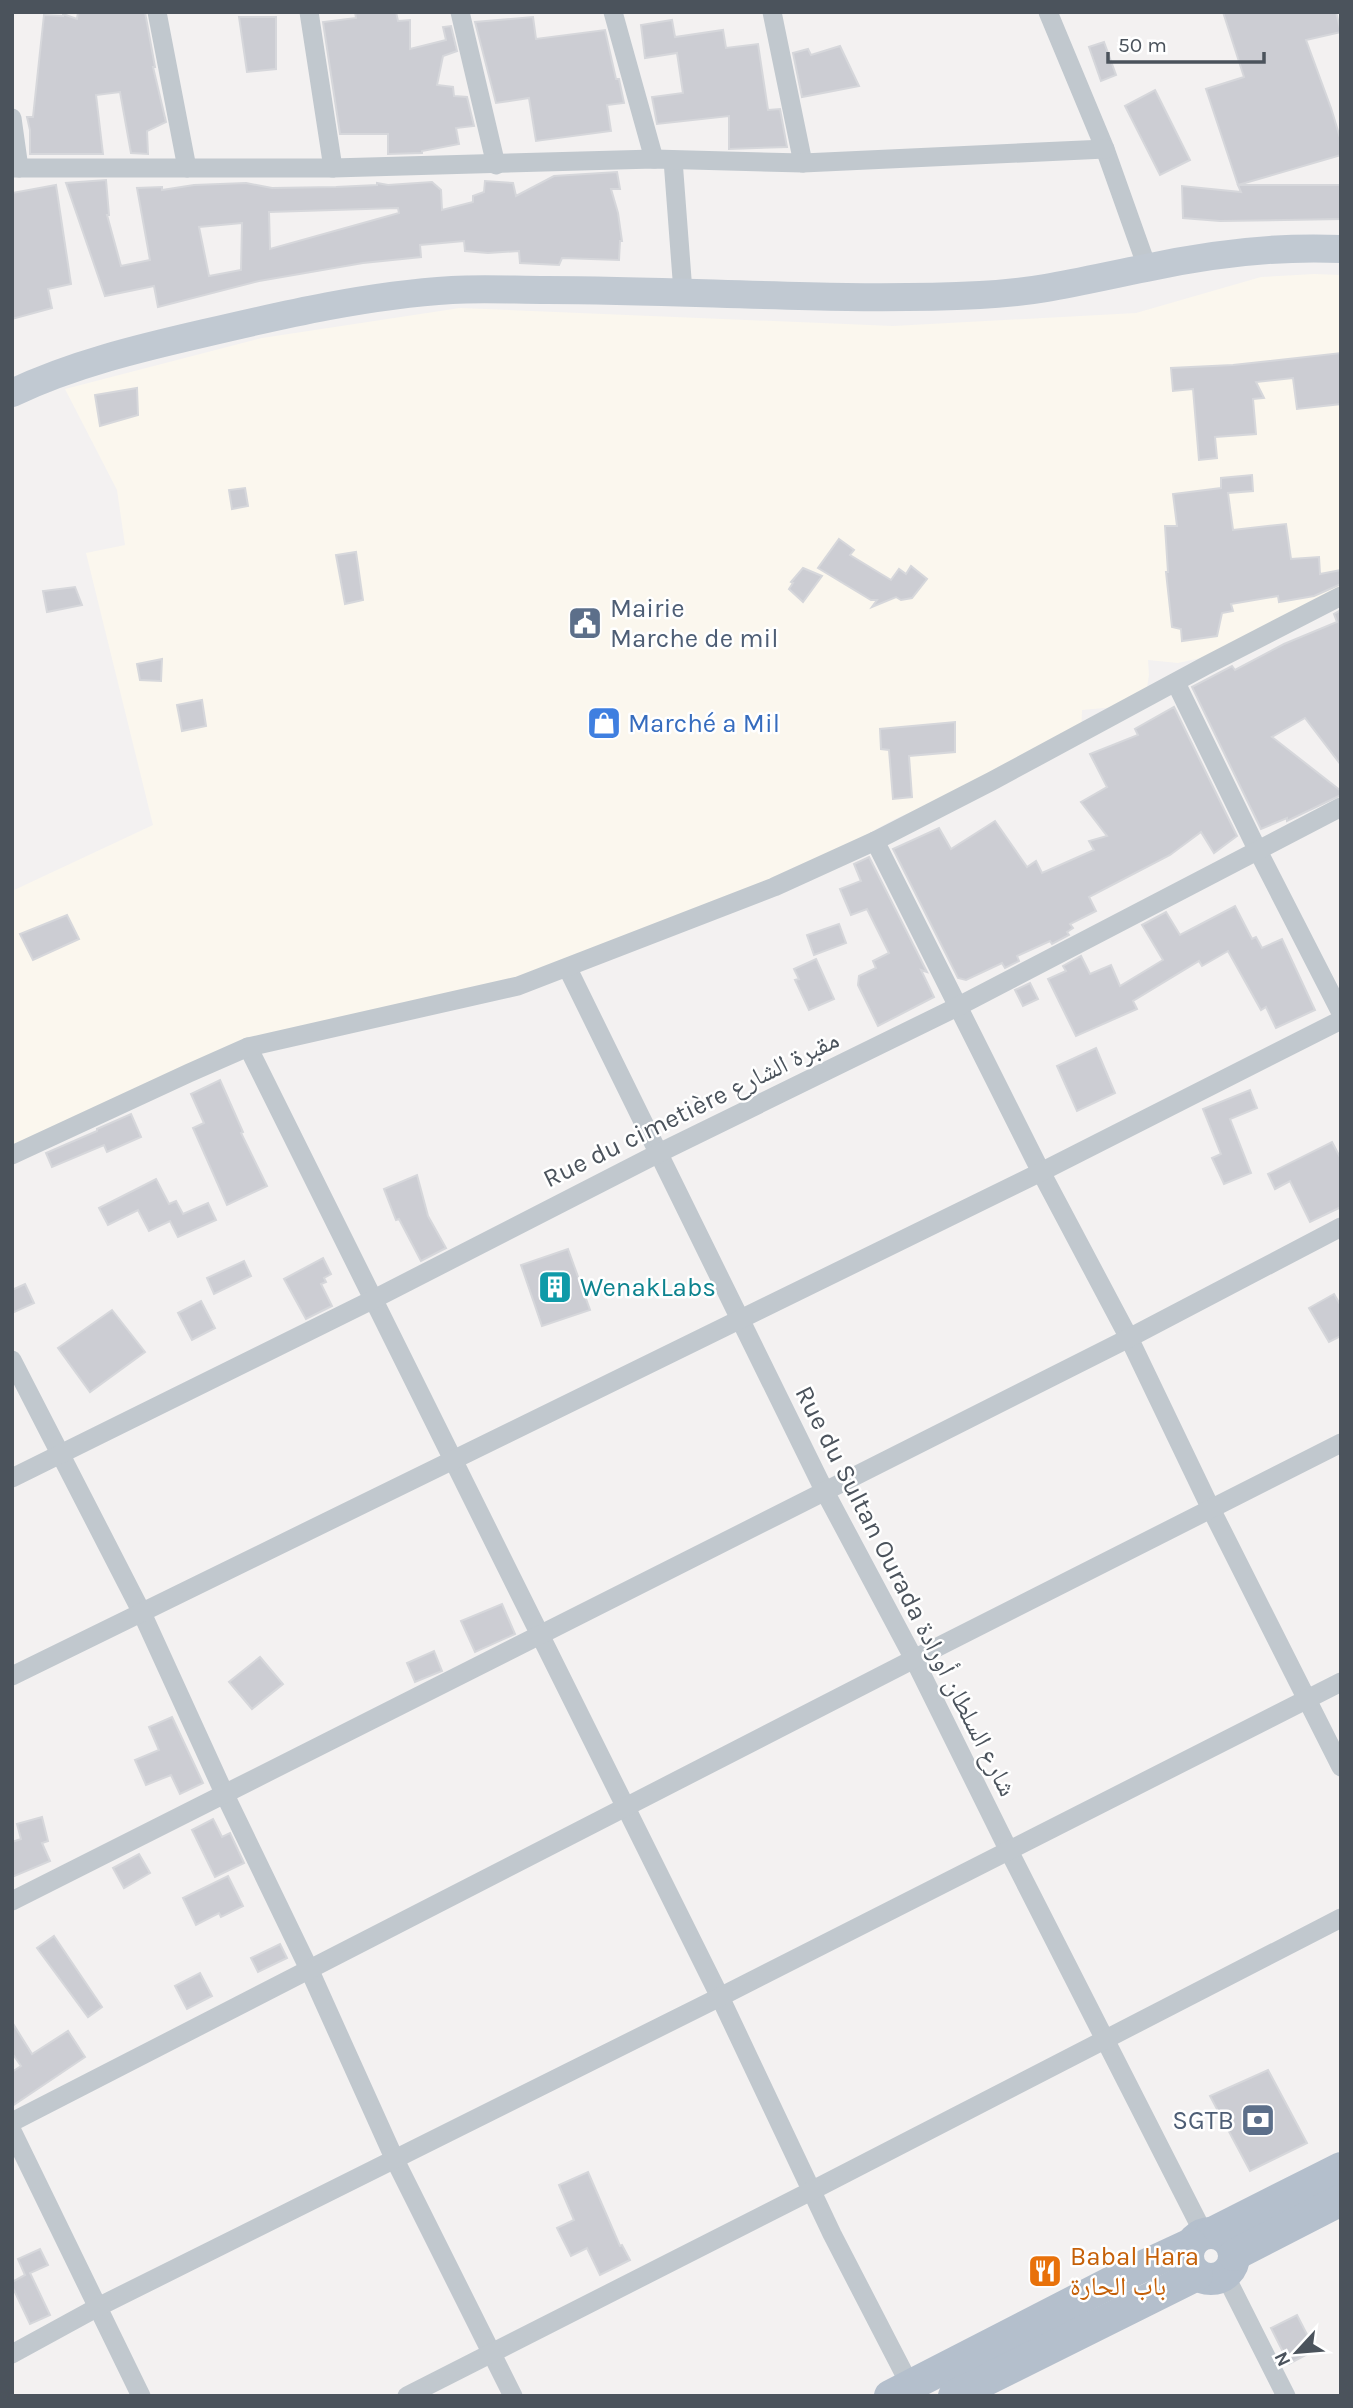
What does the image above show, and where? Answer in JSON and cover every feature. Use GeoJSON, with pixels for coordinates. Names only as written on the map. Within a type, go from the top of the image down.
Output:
{"type":"FeatureCollection","features":[{"type":"Feature","properties":{"kind":"main road"},"geometry":{"type":"LineString","coordinates":[[900,2391],[1341,2168]]}},
{"type":"Feature","properties":{"kind":"main road"},"geometry":{"type":"LineString","coordinates":[[954,2396],[1219,2268],[1341,2200]]}},
{"type":"Feature","properties":{"kind":"main road"},"geometry":{"type":"LineString","coordinates":[[1202,2237],[1225,2238],[1233,2248],[1219,2268]]}},
{"type":"Feature","properties":{"kind":"main road"},"geometry":{"type":"LineString","coordinates":[[1202,2237],[1187,2257],[1192,2270],[1219,2268]]}},
{"type":"Feature","properties":{"kind":"street"},"geometry":{"type":"LineString","coordinates":[[157,12],[187,167]]}},
{"type":"Feature","properties":{"kind":"street"},"geometry":{"type":"LineString","coordinates":[[309,12],[333,168]]}},
{"type":"Feature","properties":{"kind":"street"},"geometry":{"type":"LineString","coordinates":[[460,12],[496,164]]}},
{"type":"Feature","properties":{"kind":"street"},"geometry":{"type":"LineString","coordinates":[[613,12],[664,159],[683,292]]}},
{"type":"Feature","properties":{"kind":"street"},"geometry":{"type":"LineString","coordinates":[[772,12],[803,163]]}},
{"type":"Feature","properties":{"kind":"street"},"geometry":{"type":"LineString","coordinates":[[1048,12],[1105,149],[1147,267]]}},
{"type":"Feature","properties":{"kind":"street"},"geometry":{"type":"LineString","coordinates":[[12,118],[15,168],[333,168],[664,159],[803,163],[1105,149]]}},
{"type":"Feature","properties":{"kind":"street"},"geometry":{"type":"LineString","coordinates":[[12,393],[37,381],[147,346],[358,301],[454,290],[872,297],[981,295],[1062,286],[1147,267],[1272,248],[1341,249]]}},
{"type":"Feature","properties":{"kind":"street"},"geometry":{"type":"LineString","coordinates":[[12,1155],[248,1047],[518,986],[568,969],[774,887],[875,841],[1341,596]]}},
{"type":"Feature","properties":{"kind":"street"},"geometry":{"type":"LineString","coordinates":[[1175,683],[1341,1013]]}},
{"type":"Feature","properties":{"kind":"street","name":"Rue du cimetière مقبرة الشارع"},"geometry":{"type":"LineString","coordinates":[[12,1478],[374,1299],[659,1153],[957,1007],[1341,807]]}},
{"type":"Feature","properties":{"kind":"street"},"geometry":{"type":"LineString","coordinates":[[875,841],[1041,1172],[1129,1338],[1341,1767]]}},
{"type":"Feature","properties":{"kind":"street","name":"Rue du Sultan Ourada شارع السلطان أورادة"},"geometry":{"type":"LineString","coordinates":[[568,969],[738,1319],[824,1490],[914,1659],[1202,2237]]}},
{"type":"Feature","properties":{"kind":"street"},"geometry":{"type":"LineString","coordinates":[[12,1676],[1041,1172],[1341,1020]]}},
{"type":"Feature","properties":{"kind":"street"},"geometry":{"type":"LineString","coordinates":[[248,1047],[720,1997],[813,2190],[900,2391]]}},
{"type":"Feature","properties":{"kind":"street"},"geometry":{"type":"LineString","coordinates":[[12,1901],[1129,1338],[1341,1227]]}},
{"type":"Feature","properties":{"kind":"street"},"geometry":{"type":"LineString","coordinates":[[12,1360],[141,1611],[225,1795],[309,1969],[395,2160],[513,2396]]}},
{"type":"Feature","properties":{"kind":"street"},"geometry":{"type":"LineString","coordinates":[[12,2122],[1341,1443]]}},
{"type":"Feature","properties":{"kind":"street"},"geometry":{"type":"LineString","coordinates":[[12,2354],[98,2307],[720,1997],[1341,1682]]}},
{"type":"Feature","properties":{"kind":"street"},"geometry":{"type":"LineString","coordinates":[[407,2396],[1341,1918]]}},
{"type":"Feature","properties":{"kind":"street"},"geometry":{"type":"LineString","coordinates":[[12,2131],[141,2396]]}},
{"type":"Feature","properties":{"kind":"street"},"geometry":{"type":"LineString","coordinates":[[1219,2268],[1286,2396]]}},
{"type":"Feature","properties":{"kind":"shaded area","name":"Marché a Mil"},"geometry":{"type":"Polygon","coordinates":[[[1341,275],[1341,601],[1236,650],[1178,663],[1148,660],[1146,694],[1137,705],[1082,710],[1081,737],[895,819],[793,874],[556,971],[264,1039],[12,1151],[12,891],[153,825],[86,553],[125,545],[117,490],[65,389],[262,338],[460,308],[893,326],[1136,313],[1261,277],[1341,275]]]}},
{"type":"Feature","properties":{"kind":"building"},"geometry":{"type":"Polygon","coordinates":[[[78,12],[145,12],[153,67],[166,122],[147,131],[148,154],[131,153],[120,92],[96,95],[103,154],[30,154],[27,117],[33,117],[44,15],[63,14],[77,19],[78,12]]]}},
{"type":"Feature","properties":{"kind":"building"},"geometry":{"type":"Polygon","coordinates":[[[355,12],[396,12],[398,21],[410,20],[410,49],[446,40],[443,27],[451,26],[457,51],[443,56],[437,85],[453,87],[454,96],[467,97],[474,126],[456,128],[459,144],[422,153],[388,154],[388,134],[340,134],[323,22],[356,18],[355,12]]]}},
{"type":"Feature","properties":{"kind":"building"},"geometry":{"type":"Polygon","coordinates":[[[1223,12],[1336,12],[1341,32],[1306,40],[1331,108],[1341,141],[1341,155],[1238,185],[1206,89],[1244,77],[1223,12]]]}},
{"type":"Feature","properties":{"kind":"building"},"geometry":{"type":"Polygon","coordinates":[[[239,17],[276,17],[276,69],[247,72],[239,17]]]}},
{"type":"Feature","properties":{"kind":"building"},"geometry":{"type":"Polygon","coordinates":[[[533,17],[536,39],[605,30],[624,103],[607,105],[611,131],[536,141],[529,98],[496,103],[475,22],[533,17]]]}},
{"type":"Feature","properties":{"kind":"building"},"geometry":{"type":"Polygon","coordinates":[[[672,20],[675,37],[723,30],[726,48],[758,44],[768,110],[780,109],[787,147],[729,149],[729,116],[657,124],[652,97],[683,93],[677,53],[645,58],[641,25],[672,20]]]}},
{"type":"Feature","properties":{"kind":"building"},"geometry":{"type":"Polygon","coordinates":[[[1104,42],[1116,75],[1101,81],[1089,47],[1104,42]]]}},
{"type":"Feature","properties":{"kind":"building"},"geometry":{"type":"Polygon","coordinates":[[[840,46],[859,86],[802,97],[793,53],[808,49],[811,55],[840,46]]]}},
{"type":"Feature","properties":{"kind":"building"},"geometry":{"type":"Polygon","coordinates":[[[1155,90],[1190,160],[1160,175],[1125,106],[1155,90]]]}},
{"type":"Feature","properties":{"kind":"building"},"geometry":{"type":"Polygon","coordinates":[[[617,172],[620,189],[611,189],[622,241],[619,260],[562,258],[559,265],[520,263],[519,251],[465,251],[464,241],[420,245],[421,257],[363,263],[259,281],[158,307],[154,286],[105,296],[66,183],[106,180],[107,215],[121,266],[150,260],[137,188],[162,187],[162,190],[194,185],[246,183],[272,188],[336,187],[432,182],[441,190],[442,210],[473,202],[473,196],[484,192],[485,181],[513,183],[516,196],[554,176],[617,172]],[[398,208],[269,212],[270,249],[399,213],[398,208]],[[242,223],[199,227],[209,276],[241,270],[242,223]]]}},
{"type":"Feature","properties":{"kind":"building"},"geometry":{"type":"Polygon","coordinates":[[[56,185],[71,284],[48,289],[52,308],[12,319],[12,193],[56,185]]]}},
{"type":"Feature","properties":{"kind":"building"},"geometry":{"type":"Polygon","coordinates":[[[1238,185],[1341,185],[1341,219],[1220,221],[1183,218],[1182,186],[1241,192],[1238,185]]]}},
{"type":"Feature","properties":{"kind":"building"},"geometry":{"type":"Polygon","coordinates":[[[1341,353],[1341,404],[1297,409],[1293,378],[1256,382],[1264,398],[1253,399],[1256,434],[1215,437],[1217,458],[1199,460],[1193,389],[1173,391],[1171,368],[1233,365],[1341,353]]]}},
{"type":"Feature","properties":{"kind":"building"},"geometry":{"type":"Polygon","coordinates":[[[137,388],[138,415],[100,426],[95,395],[137,388]]]}},
{"type":"Feature","properties":{"kind":"building"},"geometry":{"type":"Polygon","coordinates":[[[1252,475],[1253,491],[1228,493],[1233,530],[1286,524],[1291,559],[1319,557],[1320,574],[1341,570],[1341,584],[1314,596],[1279,602],[1278,596],[1231,604],[1233,611],[1222,613],[1217,636],[1182,641],[1181,629],[1172,627],[1166,572],[1165,526],[1177,526],[1173,494],[1221,488],[1221,478],[1252,475]]]}},
{"type":"Feature","properties":{"kind":"building"},"geometry":{"type":"Polygon","coordinates":[[[245,488],[248,506],[232,509],[229,490],[245,488]]]}},
{"type":"Feature","properties":{"kind":"building"},"geometry":{"type":"Polygon","coordinates":[[[839,539],[854,550],[850,555],[891,580],[899,569],[906,574],[911,566],[927,579],[912,598],[901,600],[896,597],[872,607],[877,600],[871,600],[818,568],[839,539]]]}},
{"type":"Feature","properties":{"kind":"building"},"geometry":{"type":"Polygon","coordinates":[[[356,552],[363,600],[345,604],[336,555],[356,552]]]}},
{"type":"Feature","properties":{"kind":"building"},"geometry":{"type":"Polygon","coordinates":[[[803,568],[822,576],[803,602],[789,589],[793,583],[791,582],[803,568]]]}},
{"type":"Feature","properties":{"kind":"building"},"geometry":{"type":"Polygon","coordinates":[[[75,587],[82,605],[47,612],[43,591],[75,587]]]}},
{"type":"Feature","properties":{"kind":"building"},"geometry":{"type":"Polygon","coordinates":[[[1341,610],[1341,765],[1305,718],[1272,737],[1341,791],[1341,795],[1287,821],[1287,818],[1261,829],[1192,687],[1232,666],[1235,670],[1284,644],[1337,622],[1334,614],[1341,610]]]}},
{"type":"Feature","properties":{"kind":"building"},"geometry":{"type":"Polygon","coordinates":[[[162,659],[161,681],[140,680],[137,664],[162,659]]]}},
{"type":"Feature","properties":{"kind":"building"},"geometry":{"type":"Polygon","coordinates":[[[202,700],[206,726],[182,731],[177,705],[202,700]]]}},
{"type":"Feature","properties":{"kind":"building"},"geometry":{"type":"Polygon","coordinates":[[[1174,707],[1237,836],[1214,853],[1201,832],[1170,855],[1089,897],[1096,911],[1070,924],[1073,928],[1067,932],[1069,935],[1017,956],[1019,961],[1005,968],[1002,963],[966,980],[958,978],[893,849],[939,828],[951,849],[995,821],[1027,867],[1036,861],[1042,873],[1094,850],[1089,841],[1107,836],[1081,802],[1107,787],[1090,754],[1138,735],[1135,729],[1174,707]]]}},
{"type":"Feature","properties":{"kind":"building"},"geometry":{"type":"Polygon","coordinates":[[[955,722],[955,752],[909,756],[912,797],[893,799],[889,750],[881,749],[880,729],[955,722]]]}},
{"type":"Feature","properties":{"kind":"building"},"geometry":{"type":"Polygon","coordinates":[[[869,857],[927,972],[921,970],[934,997],[878,1026],[858,985],[859,976],[876,968],[873,961],[889,953],[867,909],[851,915],[840,889],[861,881],[854,864],[869,857]]]}},
{"type":"Feature","properties":{"kind":"building"},"geometry":{"type":"Polygon","coordinates":[[[1235,906],[1252,939],[1256,937],[1262,948],[1282,939],[1315,1010],[1276,1028],[1266,1007],[1261,1010],[1228,951],[1202,966],[1199,961],[1133,1001],[1137,1009],[1076,1036],[1048,979],[1066,971],[1063,966],[1081,956],[1090,974],[1111,965],[1120,986],[1163,960],[1142,925],[1166,912],[1180,935],[1235,906]]]}},
{"type":"Feature","properties":{"kind":"building"},"geometry":{"type":"Polygon","coordinates":[[[67,915],[79,939],[33,960],[20,934],[67,915]]]}},
{"type":"Feature","properties":{"kind":"building"},"geometry":{"type":"Polygon","coordinates":[[[839,924],[846,943],[814,955],[807,935],[839,924]]]}},
{"type":"Feature","properties":{"kind":"building"},"geometry":{"type":"Polygon","coordinates":[[[816,959],[834,999],[809,1010],[795,980],[799,979],[794,969],[816,959]]]}},
{"type":"Feature","properties":{"kind":"building"},"geometry":{"type":"Polygon","coordinates":[[[1030,983],[1038,999],[1023,1006],[1015,990],[1030,983]]]}},
{"type":"Feature","properties":{"kind":"building"},"geometry":{"type":"Polygon","coordinates":[[[1096,1048],[1115,1093],[1077,1111],[1057,1066],[1096,1048]]]}},
{"type":"Feature","properties":{"kind":"building"},"geometry":{"type":"Polygon","coordinates":[[[220,1080],[243,1132],[241,1133],[267,1186],[227,1205],[193,1128],[204,1123],[191,1094],[220,1080]]]}},
{"type":"Feature","properties":{"kind":"building"},"geometry":{"type":"Polygon","coordinates":[[[1250,1090],[1257,1108],[1230,1119],[1251,1173],[1224,1184],[1212,1158],[1221,1154],[1203,1109],[1250,1090]]]}},
{"type":"Feature","properties":{"kind":"building"},"geometry":{"type":"Polygon","coordinates":[[[131,1114],[141,1137],[107,1152],[104,1145],[52,1167],[46,1153],[131,1114]]]}},
{"type":"Feature","properties":{"kind":"building"},"geometry":{"type":"Polygon","coordinates":[[[1332,1142],[1341,1159],[1341,1207],[1310,1222],[1290,1181],[1275,1189],[1268,1174],[1332,1142]]]}},
{"type":"Feature","properties":{"kind":"building"},"geometry":{"type":"Polygon","coordinates":[[[417,1175],[428,1216],[446,1248],[421,1261],[399,1219],[396,1220],[384,1189],[417,1175]]]}},
{"type":"Feature","properties":{"kind":"building"},"geometry":{"type":"Polygon","coordinates":[[[156,1179],[169,1204],[176,1201],[183,1214],[208,1203],[216,1220],[178,1237],[170,1221],[149,1231],[138,1210],[108,1225],[99,1208],[156,1179]]]}},
{"type":"Feature","properties":{"kind":"building","name":"WenakLabs"},"geometry":{"type":"Polygon","coordinates":[[[568,1249],[590,1310],[542,1326],[521,1265],[568,1249]]]}},
{"type":"Feature","properties":{"kind":"building"},"geometry":{"type":"Polygon","coordinates":[[[323,1258],[331,1274],[324,1278],[326,1282],[321,1284],[332,1306],[306,1319],[284,1279],[323,1258]]]}},
{"type":"Feature","properties":{"kind":"building"},"geometry":{"type":"Polygon","coordinates":[[[244,1261],[251,1276],[214,1294],[207,1278],[244,1261]]]}},
{"type":"Feature","properties":{"kind":"building"},"geometry":{"type":"Polygon","coordinates":[[[25,1284],[34,1303],[12,1313],[12,1290],[25,1284]]]}},
{"type":"Feature","properties":{"kind":"building"},"geometry":{"type":"Polygon","coordinates":[[[1334,1294],[1341,1306],[1341,1336],[1329,1342],[1309,1308],[1334,1294]]]}},
{"type":"Feature","properties":{"kind":"building"},"geometry":{"type":"Polygon","coordinates":[[[201,1301],[215,1328],[192,1340],[178,1313],[201,1301]]]}},
{"type":"Feature","properties":{"kind":"building"},"geometry":{"type":"Polygon","coordinates":[[[112,1310],[145,1352],[90,1392],[58,1348],[112,1310]]]}},
{"type":"Feature","properties":{"kind":"building"},"geometry":{"type":"Polygon","coordinates":[[[502,1604],[515,1634],[475,1652],[461,1621],[502,1604]]]}},
{"type":"Feature","properties":{"kind":"building"},"geometry":{"type":"Polygon","coordinates":[[[434,1651],[442,1671],[415,1682],[407,1663],[434,1651]]]}},
{"type":"Feature","properties":{"kind":"building"},"geometry":{"type":"Polygon","coordinates":[[[260,1657],[283,1684],[252,1709],[229,1682],[260,1657]]]}},
{"type":"Feature","properties":{"kind":"building"},"geometry":{"type":"Polygon","coordinates":[[[172,1717],[203,1783],[180,1794],[171,1775],[146,1785],[135,1760],[159,1750],[149,1727],[172,1717]]]}},
{"type":"Feature","properties":{"kind":"building"},"geometry":{"type":"Polygon","coordinates":[[[42,1817],[48,1841],[42,1843],[50,1861],[12,1877],[12,1842],[21,1839],[17,1824],[42,1817]]]}},
{"type":"Feature","properties":{"kind":"building"},"geometry":{"type":"Polygon","coordinates":[[[213,1819],[222,1837],[230,1833],[244,1863],[215,1877],[192,1830],[213,1819]]]}},
{"type":"Feature","properties":{"kind":"building"},"geometry":{"type":"Polygon","coordinates":[[[139,1854],[150,1873],[124,1888],[113,1868],[139,1854]]]}},
{"type":"Feature","properties":{"kind":"building"},"geometry":{"type":"Polygon","coordinates":[[[228,1876],[243,1906],[221,1917],[219,1913],[196,1925],[183,1898],[228,1876]]]}},
{"type":"Feature","properties":{"kind":"building"},"geometry":{"type":"Polygon","coordinates":[[[54,1936],[102,2007],[88,2017],[37,1948],[54,1936]]]}},
{"type":"Feature","properties":{"kind":"building"},"geometry":{"type":"Polygon","coordinates":[[[280,1944],[287,1958],[258,1972],[251,1958],[280,1944]]]}},
{"type":"Feature","properties":{"kind":"building"},"geometry":{"type":"Polygon","coordinates":[[[200,1973],[212,1996],[187,2009],[175,1986],[200,1973]]]}},
{"type":"Feature","properties":{"kind":"building"},"geometry":{"type":"Polygon","coordinates":[[[12,2022],[32,2054],[68,2031],[85,2057],[12,2106],[12,2072],[21,2066],[12,2053],[12,2022]]]}},
{"type":"Feature","properties":{"kind":"building","name":"SGTB"},"geometry":{"type":"Polygon","coordinates":[[[1268,2070],[1307,2143],[1250,2171],[1210,2096],[1268,2070]]]}},
{"type":"Feature","properties":{"kind":"building"},"geometry":{"type":"Polygon","coordinates":[[[588,2172],[620,2246],[622,2245],[630,2260],[600,2275],[587,2248],[571,2256],[557,2228],[574,2220],[559,2185],[588,2172]]]}},
{"type":"Feature","properties":{"kind":"building"},"geometry":{"type":"Polygon","coordinates":[[[40,2249],[48,2265],[30,2273],[50,2315],[30,2324],[12,2282],[25,2275],[18,2259],[40,2249]]]}},
{"type":"Feature","properties":{"kind":"building"},"geometry":{"type":"Polygon","coordinates":[[[1297,2315],[1315,2350],[1289,2364],[1271,2328],[1297,2315]]]}},
{"type":"Feature","properties":{"kind":"place","name":"Mairie Marche de mil"},"geometry":{"type":"Point","coordinates":[585,623]}},
{"type":"Feature","properties":{"kind":"place","name":"Marché a Mil"},"geometry":{"type":"Point","coordinates":[604,723]}},
{"type":"Feature","properties":{"kind":"place","name":"WenakLabs"},"geometry":{"type":"Point","coordinates":[555,1287]}},
{"type":"Feature","properties":{"kind":"place","name":"SGTB"},"geometry":{"type":"Point","coordinates":[1258,2120]}},
{"type":"Feature","properties":{"kind":"place","name":"Babal Hara باب الحارة"},"geometry":{"type":"Point","coordinates":[1045,2271]}}]}
